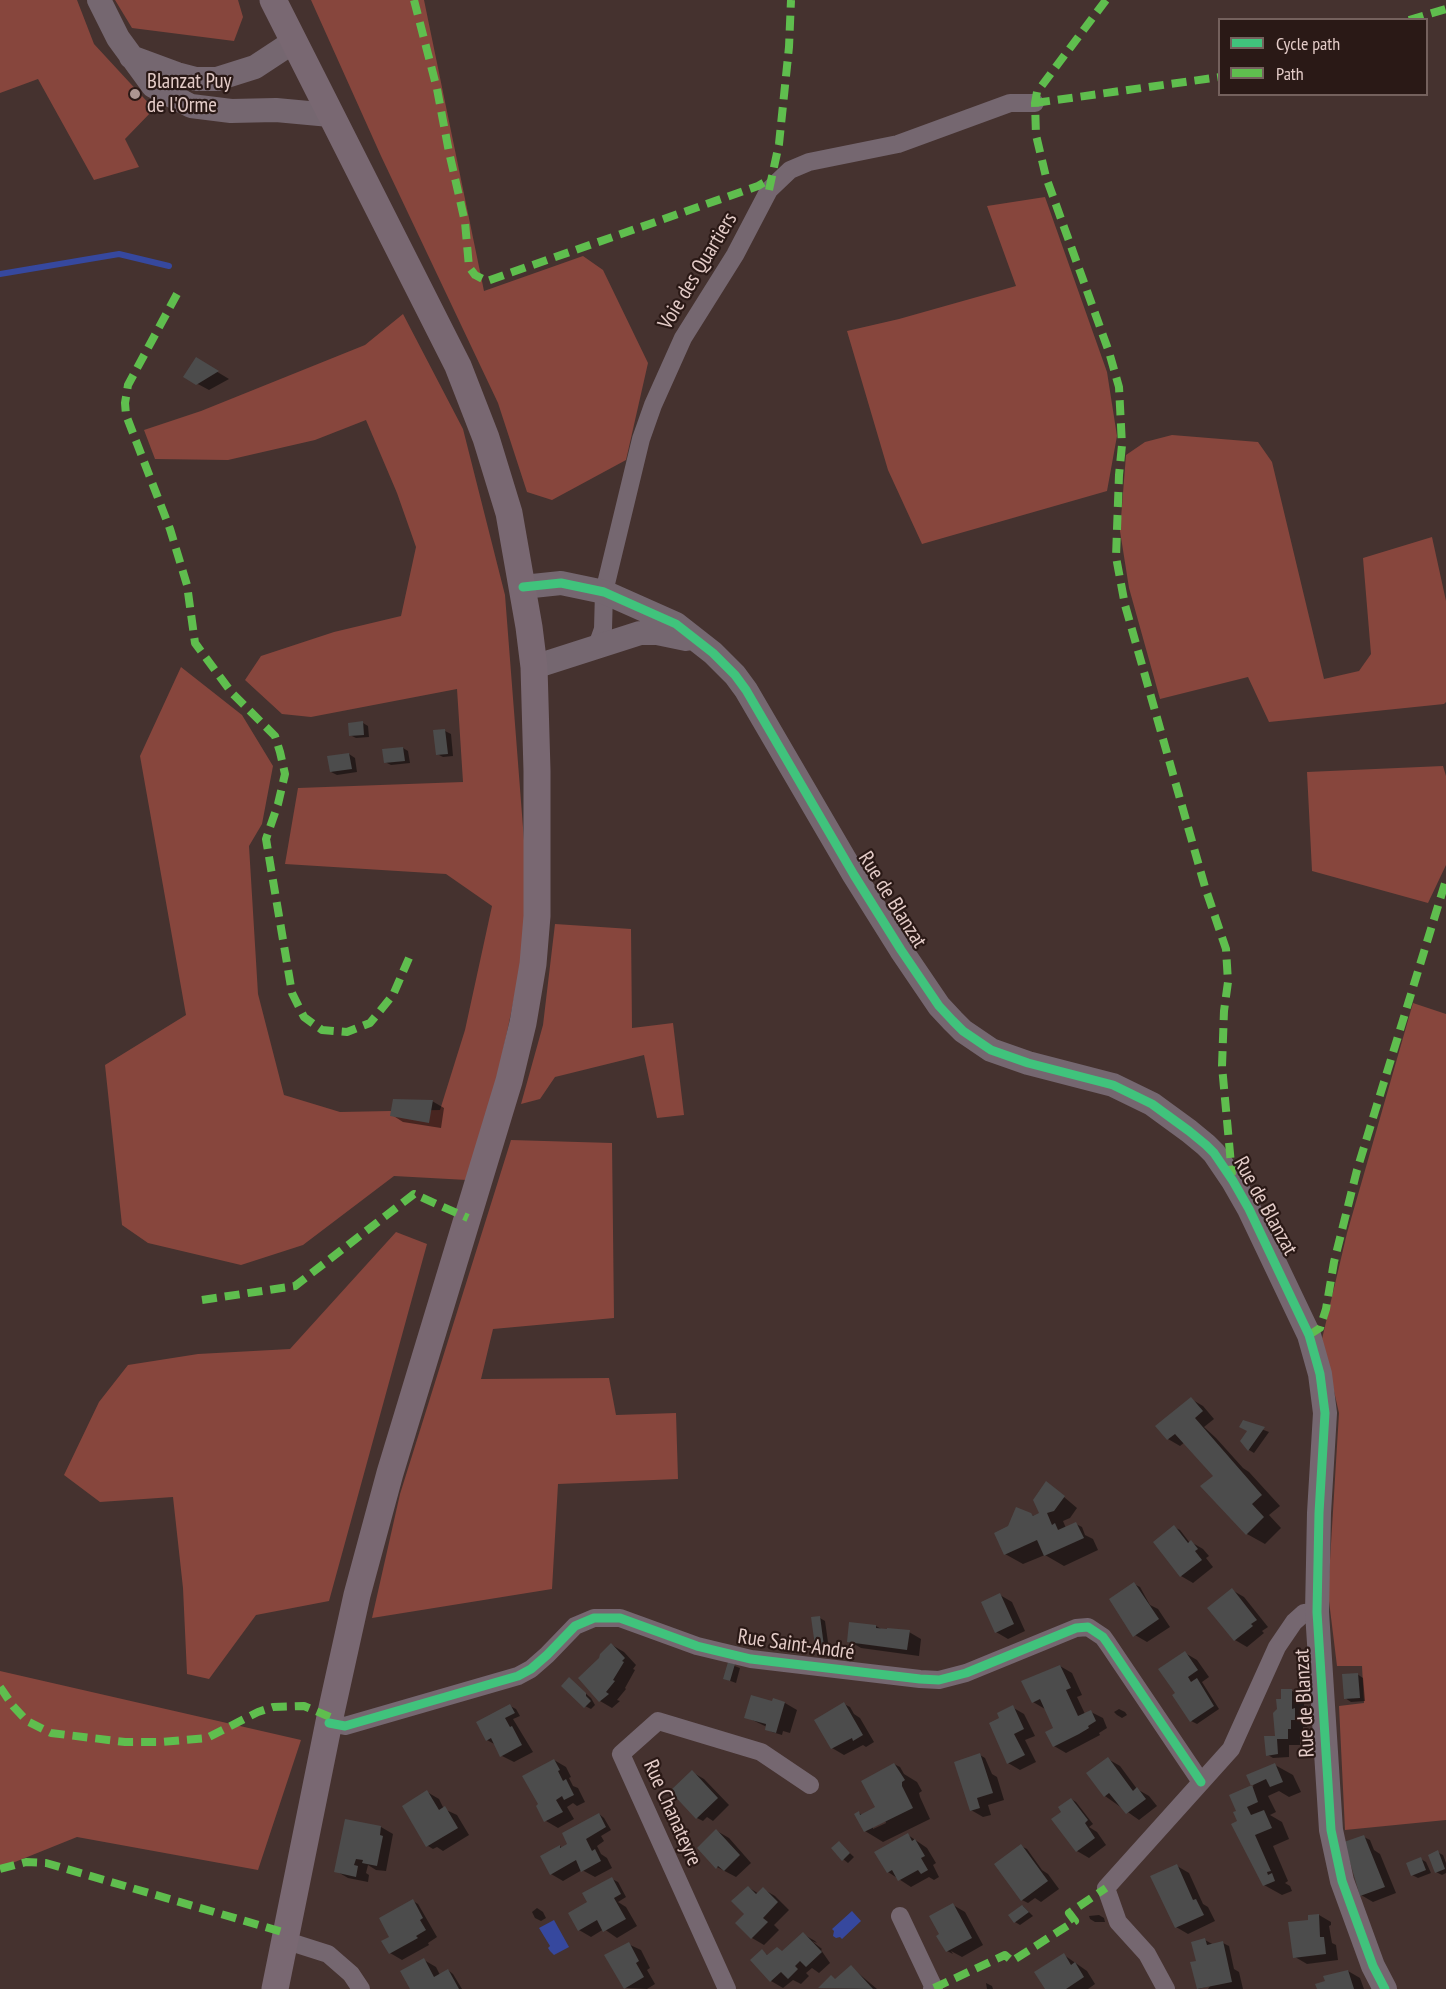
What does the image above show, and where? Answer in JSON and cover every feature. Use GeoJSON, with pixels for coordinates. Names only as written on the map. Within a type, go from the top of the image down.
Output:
{"type":"FeatureCollection","features":[{"type":"Feature","properties":{"kind":"main road"},"geometry":{"type":"LineString","coordinates":[[273,0],[458,366],[486,438],[509,513],[523,587],[534,668],[537,771],[537,916],[533,964],[523,1023],[509,1081],[390,1473],[357,1595],[275,1989]]}},
{"type":"Feature","properties":{"kind":"street"},"geometry":{"type":"LineString","coordinates":[[99,0],[118,38],[153,86],[191,106],[231,111],[276,110],[330,115]]}},
{"type":"Feature","properties":{"kind":"street"},"geometry":{"type":"LineString","coordinates":[[131,57],[196,79],[217,79],[255,67],[293,42]]}},
{"type":"Feature","properties":{"kind":"street","name":"Voie des Quartiers"},"geometry":{"type":"LineString","coordinates":[[593,648],[598,643],[603,629],[604,592],[641,439],[666,372],[683,338],[735,255],[769,190],[790,170],[809,162],[898,144],[1010,103],[1035,103]]}},
{"type":"Feature","properties":{"kind":"street","name":"Rue de Blanzat"},"geometry":{"type":"LineString","coordinates":[[523,587],[561,583],[604,592],[676,624],[700,643],[723,663],[746,690],[901,950],[939,1006],[958,1026],[977,1041],[1007,1056],[1113,1085],[1152,1104],[1206,1145],[1233,1181],[1250,1209],[1309,1335],[1320,1374],[1325,1413],[1317,1563],[1317,1612],[1329,1808],[1335,1854],[1352,1909],[1373,1966],[1385,1989]]}},
{"type":"Feature","properties":{"kind":"street","name":"Rue de Blanzat"},"geometry":{"type":"LineString","coordinates":[[534,668],[640,633],[674,635],[700,643]]}},
{"type":"Feature","properties":{"kind":"street"},"geometry":{"type":"LineString","coordinates":[[1166,1989],[1147,1954],[1118,1922],[1106,1887],[1231,1749],[1261,1680],[1289,1629],[1304,1613],[1317,1612]]}},
{"type":"Feature","properties":{"kind":"street","name":"Rue Saint-André"},"geometry":{"type":"LineString","coordinates":[[329,1723],[345,1726],[518,1676],[531,1669],[575,1626],[594,1618],[620,1618],[697,1646],[751,1659],[939,1680],[966,1673],[1076,1628],[1088,1627],[1108,1644],[1201,1782]]}},
{"type":"Feature","properties":{"kind":"street","name":"Rue Chanateyre"},"geometry":{"type":"LineString","coordinates":[[727,1989],[621,1754],[658,1721],[762,1752],[810,1785]]}},
{"type":"Feature","properties":{"kind":"street"},"geometry":{"type":"LineString","coordinates":[[900,1916],[934,1988],[932,1989]]}},
{"type":"Feature","properties":{"kind":"street"},"geometry":{"type":"LineString","coordinates":[[285,1940],[328,1954],[351,1974],[362,1989]]}},
{"type":"Feature","properties":{"kind":"shaded area"},"geometry":{"type":"Polygon","coordinates":[[[0,0],[77,0],[94,44],[154,109],[125,139],[139,167],[94,180],[38,79],[0,93],[0,0]]]}},
{"type":"Feature","properties":{"kind":"shaded area"},"geometry":{"type":"Polygon","coordinates":[[[115,0],[238,0],[243,17],[234,41],[132,28],[115,0]]]}},
{"type":"Feature","properties":{"kind":"shaded area"},"geometry":{"type":"Polygon","coordinates":[[[311,0],[424,0],[484,291],[583,256],[603,270],[648,363],[626,460],[552,500],[527,492],[498,403],[381,156],[311,0]]]}},
{"type":"Feature","properties":{"kind":"shaded area"},"geometry":{"type":"Polygon","coordinates":[[[1045,197],[1107,372],[1117,436],[1107,491],[922,544],[888,470],[847,331],[1016,286],[987,206],[1045,197]]]}},
{"type":"Feature","properties":{"kind":"shaded area"},"geometry":{"type":"Polygon","coordinates":[[[403,314],[463,429],[505,595],[526,866],[523,956],[494,1094],[467,1180],[394,1176],[303,1245],[241,1265],[148,1243],[122,1225],[105,1065],[186,1015],[140,756],[181,667],[242,715],[273,766],[262,824],[249,846],[258,994],[284,1095],[340,1112],[440,1110],[465,1030],[492,906],[446,874],[285,864],[298,788],[463,782],[457,689],[311,717],[282,714],[245,680],[261,656],[334,632],[401,616],[416,547],[397,493],[366,420],[315,440],[228,460],[155,459],[144,430],[201,411],[365,345],[403,314]]]}},
{"type":"Feature","properties":{"kind":"shaded area"},"geometry":{"type":"Polygon","coordinates":[[[1172,435],[1258,442],[1272,462],[1324,679],[1359,671],[1371,654],[1363,558],[1432,537],[1446,601],[1446,702],[1269,722],[1248,677],[1160,699],[1129,588],[1120,531],[1126,455],[1145,442],[1172,435]]]}},
{"type":"Feature","properties":{"kind":"shaded area"},"geometry":{"type":"Polygon","coordinates":[[[1443,766],[1446,776],[1446,865],[1428,903],[1312,871],[1307,772],[1443,766]]]}},
{"type":"Feature","properties":{"kind":"shaded area"},"geometry":{"type":"Polygon","coordinates":[[[555,924],[631,929],[632,1028],[673,1023],[684,1115],[657,1118],[644,1055],[555,1077],[540,1099],[521,1104],[543,1025],[555,924]]]}},
{"type":"Feature","properties":{"kind":"shaded area"},"geometry":{"type":"Polygon","coordinates":[[[1413,1003],[1446,1014],[1446,1820],[1345,1830],[1339,1706],[1364,1703],[1362,1666],[1337,1666],[1328,1593],[1339,1413],[1322,1339],[1347,1233],[1413,1003]]]}},
{"type":"Feature","properties":{"kind":"shaded area"},"geometry":{"type":"Polygon","coordinates":[[[511,1140],[612,1143],[614,1318],[493,1329],[481,1379],[609,1378],[616,1415],[676,1413],[678,1479],[558,1484],[552,1589],[372,1618],[400,1494],[511,1140]]]}},
{"type":"Feature","properties":{"kind":"shaded area"},"geometry":{"type":"Polygon","coordinates":[[[396,1232],[427,1244],[329,1601],[256,1615],[209,1679],[187,1674],[183,1588],[173,1497],[100,1502],[64,1475],[99,1402],[128,1365],[198,1354],[290,1349],[396,1232]]]}},
{"type":"Feature","properties":{"kind":"shaded area"},"geometry":{"type":"Polygon","coordinates":[[[0,1671],[301,1740],[258,1870],[77,1837],[0,1868],[0,1671]]]}},
{"type":"Feature","properties":{"kind":"water"},"geometry":{"type":"Polygon","coordinates":[[[852,1911],[861,1921],[842,1939],[833,1936],[832,1929],[852,1911]]]}},
{"type":"Feature","properties":{"kind":"water"},"geometry":{"type":"Polygon","coordinates":[[[554,1920],[569,1947],[554,1955],[548,1948],[550,1946],[539,1928],[554,1920]]]}},
{"type":"Feature","properties":{"kind":"building"},"geometry":{"type":"Polygon","coordinates":[[[196,357],[219,371],[196,385],[183,377],[196,357]]]}},
{"type":"Feature","properties":{"kind":"building"},"geometry":{"type":"Polygon","coordinates":[[[363,721],[364,735],[349,736],[348,723],[363,721]]]}},
{"type":"Feature","properties":{"kind":"building"},"geometry":{"type":"Polygon","coordinates":[[[445,729],[448,754],[436,755],[433,730],[445,729]]]}},
{"type":"Feature","properties":{"kind":"building"},"geometry":{"type":"Polygon","coordinates":[[[403,747],[405,761],[384,763],[382,749],[403,747]]]}},
{"type":"Feature","properties":{"kind":"building"},"geometry":{"type":"Polygon","coordinates":[[[349,753],[352,769],[330,772],[327,756],[349,753]]]}},
{"type":"Feature","properties":{"kind":"building"},"geometry":{"type":"Polygon","coordinates":[[[393,1099],[433,1100],[429,1123],[390,1116],[393,1099]]]}},
{"type":"Feature","properties":{"kind":"building"},"geometry":{"type":"Polygon","coordinates":[[[1191,1397],[1203,1411],[1195,1418],[1262,1495],[1252,1504],[1264,1517],[1246,1535],[1200,1486],[1213,1476],[1175,1434],[1167,1440],[1155,1426],[1191,1397]]]}},
{"type":"Feature","properties":{"kind":"building"},"geometry":{"type":"Polygon","coordinates":[[[1243,1420],[1265,1427],[1248,1451],[1240,1441],[1247,1431],[1239,1427],[1243,1420]]]}},
{"type":"Feature","properties":{"kind":"building"},"geometry":{"type":"Polygon","coordinates":[[[1046,1481],[1065,1496],[1054,1511],[1047,1513],[1052,1525],[1055,1523],[1058,1530],[1076,1522],[1084,1538],[1044,1556],[1037,1540],[1004,1555],[994,1533],[1008,1526],[1016,1507],[1033,1516],[1039,1513],[1033,1500],[1046,1481]]]}},
{"type":"Feature","properties":{"kind":"building"},"geometry":{"type":"Polygon","coordinates":[[[1174,1525],[1188,1543],[1191,1540],[1202,1560],[1180,1577],[1153,1542],[1174,1525]]]}},
{"type":"Feature","properties":{"kind":"building"},"geometry":{"type":"Polygon","coordinates":[[[1134,1582],[1159,1619],[1133,1637],[1109,1599],[1134,1582]]]}},
{"type":"Feature","properties":{"kind":"building"},"geometry":{"type":"Polygon","coordinates":[[[1232,1588],[1257,1620],[1234,1641],[1207,1608],[1232,1588]]]}},
{"type":"Feature","properties":{"kind":"building"},"geometry":{"type":"Polygon","coordinates":[[[1000,1593],[1014,1624],[995,1633],[981,1602],[1000,1593]]]}},
{"type":"Feature","properties":{"kind":"building"},"geometry":{"type":"Polygon","coordinates":[[[820,1616],[825,1654],[816,1653],[811,1617],[820,1616]]]}},
{"type":"Feature","properties":{"kind":"building"},"geometry":{"type":"Polygon","coordinates":[[[849,1622],[876,1625],[876,1628],[910,1630],[907,1650],[847,1642],[849,1622]]]}},
{"type":"Feature","properties":{"kind":"building"},"geometry":{"type":"Polygon","coordinates":[[[611,1643],[625,1658],[613,1680],[615,1681],[606,1692],[609,1694],[599,1702],[578,1678],[611,1643]]]}},
{"type":"Feature","properties":{"kind":"building"},"geometry":{"type":"Polygon","coordinates":[[[1185,1651],[1198,1670],[1188,1677],[1191,1682],[1197,1678],[1214,1706],[1190,1722],[1172,1695],[1175,1693],[1158,1669],[1185,1651]]]}},
{"type":"Feature","properties":{"kind":"building"},"geometry":{"type":"Polygon","coordinates":[[[728,1662],[735,1664],[730,1681],[723,1679],[728,1662]]]}},
{"type":"Feature","properties":{"kind":"building"},"geometry":{"type":"Polygon","coordinates":[[[1060,1665],[1071,1688],[1066,1690],[1078,1716],[1091,1710],[1096,1721],[1088,1726],[1089,1728],[1053,1747],[1045,1732],[1053,1728],[1040,1699],[1032,1703],[1021,1681],[1060,1665]]]}},
{"type":"Feature","properties":{"kind":"building"},"geometry":{"type":"Polygon","coordinates":[[[1358,1673],[1360,1698],[1344,1699],[1342,1674],[1358,1673]]]}},
{"type":"Feature","properties":{"kind":"building"},"geometry":{"type":"Polygon","coordinates":[[[569,1677],[591,1701],[584,1708],[561,1686],[569,1677]]]}},
{"type":"Feature","properties":{"kind":"building"},"geometry":{"type":"Polygon","coordinates":[[[1281,1689],[1292,1689],[1292,1709],[1295,1708],[1295,1720],[1291,1720],[1288,1739],[1277,1739],[1278,1754],[1266,1756],[1264,1736],[1275,1736],[1273,1713],[1277,1709],[1276,1699],[1281,1699],[1281,1689]]]}},
{"type":"Feature","properties":{"kind":"building"},"geometry":{"type":"Polygon","coordinates":[[[751,1695],[785,1702],[776,1733],[765,1730],[766,1724],[744,1718],[751,1695]]]}},
{"type":"Feature","properties":{"kind":"building"},"geometry":{"type":"Polygon","coordinates":[[[844,1702],[863,1735],[831,1749],[814,1720],[844,1702]]]}},
{"type":"Feature","properties":{"kind":"building"},"geometry":{"type":"Polygon","coordinates":[[[510,1704],[515,1713],[505,1718],[522,1745],[500,1757],[491,1738],[486,1741],[476,1722],[510,1704]]]}},
{"type":"Feature","properties":{"kind":"building"},"geometry":{"type":"Polygon","coordinates":[[[1013,1705],[1024,1729],[1014,1734],[1025,1755],[1007,1764],[989,1723],[999,1718],[997,1713],[1013,1705]]]}},
{"type":"Feature","properties":{"kind":"building"},"geometry":{"type":"Polygon","coordinates":[[[980,1753],[993,1793],[977,1798],[980,1808],[970,1811],[954,1762],[980,1753]]]}},
{"type":"Feature","properties":{"kind":"building"},"geometry":{"type":"Polygon","coordinates":[[[1108,1757],[1133,1791],[1137,1787],[1146,1799],[1126,1814],[1109,1793],[1104,1797],[1086,1773],[1108,1757]]]}},
{"type":"Feature","properties":{"kind":"building"},"geometry":{"type":"Polygon","coordinates":[[[554,1759],[563,1781],[566,1779],[574,1795],[564,1800],[562,1796],[556,1800],[563,1812],[544,1822],[536,1806],[538,1804],[522,1776],[554,1759]]]}},
{"type":"Feature","properties":{"kind":"building"},"geometry":{"type":"Polygon","coordinates":[[[894,1763],[905,1780],[902,1786],[913,1808],[864,1832],[854,1814],[859,1811],[860,1815],[875,1807],[861,1781],[894,1763]]]}},
{"type":"Feature","properties":{"kind":"building"},"geometry":{"type":"Polygon","coordinates":[[[1275,1763],[1283,1782],[1270,1787],[1266,1779],[1251,1786],[1246,1775],[1275,1763]]]}},
{"type":"Feature","properties":{"kind":"building"},"geometry":{"type":"Polygon","coordinates":[[[692,1770],[718,1798],[696,1819],[670,1791],[692,1770]]]}},
{"type":"Feature","properties":{"kind":"building"},"geometry":{"type":"Polygon","coordinates":[[[1252,1785],[1258,1802],[1247,1807],[1251,1815],[1264,1810],[1272,1828],[1255,1835],[1271,1871],[1267,1872],[1268,1875],[1272,1873],[1275,1881],[1263,1886],[1231,1824],[1237,1821],[1233,1812],[1236,1811],[1229,1795],[1252,1785]]]}},
{"type":"Feature","properties":{"kind":"building"},"geometry":{"type":"Polygon","coordinates":[[[427,1790],[439,1810],[445,1806],[458,1828],[426,1847],[402,1806],[427,1790]]]}},
{"type":"Feature","properties":{"kind":"building"},"geometry":{"type":"Polygon","coordinates":[[[1071,1798],[1088,1820],[1085,1823],[1095,1838],[1076,1852],[1051,1819],[1061,1812],[1058,1807],[1071,1798]]]}},
{"type":"Feature","properties":{"kind":"building"},"geometry":{"type":"Polygon","coordinates":[[[599,1813],[606,1827],[586,1839],[592,1851],[595,1849],[601,1861],[581,1872],[576,1860],[550,1875],[540,1856],[560,1845],[560,1848],[567,1844],[562,1833],[599,1813]]]}},
{"type":"Feature","properties":{"kind":"building"},"geometry":{"type":"Polygon","coordinates":[[[345,1819],[381,1826],[380,1835],[383,1836],[377,1866],[362,1863],[363,1860],[356,1859],[354,1865],[358,1866],[356,1877],[334,1872],[345,1819]]]}},
{"type":"Feature","properties":{"kind":"building"},"geometry":{"type":"Polygon","coordinates":[[[716,1829],[740,1855],[724,1871],[718,1866],[716,1869],[697,1848],[716,1829]]]}},
{"type":"Feature","properties":{"kind":"building"},"geometry":{"type":"Polygon","coordinates":[[[908,1833],[912,1841],[915,1839],[925,1856],[921,1858],[928,1870],[921,1874],[918,1870],[898,1881],[892,1870],[887,1873],[874,1852],[908,1833]]]}},
{"type":"Feature","properties":{"kind":"building"},"geometry":{"type":"Polygon","coordinates":[[[1364,1835],[1385,1887],[1360,1896],[1344,1842],[1364,1835]]]}},
{"type":"Feature","properties":{"kind":"building"},"geometry":{"type":"Polygon","coordinates":[[[839,1841],[850,1853],[842,1861],[831,1848],[839,1841]]]}},
{"type":"Feature","properties":{"kind":"building"},"geometry":{"type":"Polygon","coordinates":[[[1021,1844],[1048,1881],[1021,1901],[994,1864],[1021,1844]]]}},
{"type":"Feature","properties":{"kind":"building"},"geometry":{"type":"Polygon","coordinates":[[[1438,1850],[1445,1869],[1435,1873],[1428,1855],[1438,1850]]]}},
{"type":"Feature","properties":{"kind":"building"},"geometry":{"type":"Polygon","coordinates":[[[1421,1857],[1426,1870],[1411,1876],[1406,1863],[1421,1857]]]}},
{"type":"Feature","properties":{"kind":"building"},"geometry":{"type":"Polygon","coordinates":[[[1177,1864],[1193,1900],[1196,1899],[1204,1915],[1175,1928],[1150,1876],[1177,1864]]]}},
{"type":"Feature","properties":{"kind":"building"},"geometry":{"type":"Polygon","coordinates":[[[612,1877],[621,1894],[614,1898],[626,1919],[603,1932],[597,1920],[578,1931],[568,1913],[587,1902],[582,1893],[612,1877]]]}},
{"type":"Feature","properties":{"kind":"building"},"geometry":{"type":"Polygon","coordinates":[[[748,1886],[756,1894],[763,1887],[778,1902],[763,1918],[768,1922],[751,1939],[735,1923],[744,1914],[731,1901],[748,1886]]]}},
{"type":"Feature","properties":{"kind":"building"},"geometry":{"type":"Polygon","coordinates":[[[413,1899],[423,1918],[420,1920],[426,1930],[416,1936],[418,1938],[389,1954],[381,1941],[389,1937],[379,1918],[413,1899]]]}},
{"type":"Feature","properties":{"kind":"building"},"geometry":{"type":"Polygon","coordinates":[[[953,1903],[972,1938],[946,1952],[936,1936],[939,1934],[929,1916],[953,1903]]]}},
{"type":"Feature","properties":{"kind":"building"},"geometry":{"type":"Polygon","coordinates":[[[1022,1905],[1029,1912],[1014,1923],[1008,1915],[1022,1905]]]}},
{"type":"Feature","properties":{"kind":"building"},"geometry":{"type":"Polygon","coordinates":[[[1319,1914],[1320,1937],[1324,1937],[1326,1954],[1293,1958],[1288,1922],[1308,1920],[1308,1915],[1319,1914]]]}},
{"type":"Feature","properties":{"kind":"building"},"geometry":{"type":"Polygon","coordinates":[[[803,1932],[822,1952],[806,1967],[800,1961],[795,1966],[798,1969],[788,1979],[781,1972],[770,1982],[750,1960],[762,1949],[767,1955],[777,1947],[782,1951],[803,1932]]]}},
{"type":"Feature","properties":{"kind":"building"},"geometry":{"type":"Polygon","coordinates":[[[1205,1938],[1207,1945],[1223,1941],[1232,1982],[1197,1989],[1190,1962],[1196,1961],[1191,1942],[1205,1938]]]}},
{"type":"Feature","properties":{"kind":"building"},"geometry":{"type":"Polygon","coordinates":[[[629,1942],[639,1961],[636,1963],[644,1977],[624,1989],[604,1955],[629,1942]]]}},
{"type":"Feature","properties":{"kind":"building"},"geometry":{"type":"Polygon","coordinates":[[[1064,1953],[1071,1965],[1075,1962],[1084,1977],[1066,1989],[1045,1989],[1034,1972],[1064,1953]]]}},
{"type":"Feature","properties":{"kind":"building"},"geometry":{"type":"Polygon","coordinates":[[[424,1958],[434,1977],[448,1969],[459,1989],[410,1989],[400,1971],[424,1958]]]}},
{"type":"Feature","properties":{"kind":"building"},"geometry":{"type":"Polygon","coordinates":[[[851,1965],[873,1989],[818,1988],[831,1975],[835,1979],[851,1965]]]}},
{"type":"Feature","properties":{"kind":"building"},"geometry":{"type":"Polygon","coordinates":[[[1348,1970],[1354,1989],[1317,1989],[1315,1984],[1325,1981],[1323,1976],[1348,1970]]]}},
{"type":"Feature","properties":{"kind":"waterway"},"geometry":{"type":"LineString","coordinates":[[0,274],[119,254],[169,266]]}},
{"type":"Feature","properties":{"kind":"marked path"},"geometry":{"type":"LineString","coordinates":[[414,0],[437,89],[465,222],[469,267],[475,275],[487,281],[758,186],[772,178]]}},
{"type":"Feature","properties":{"kind":"marked path"},"geometry":{"type":"LineString","coordinates":[[769,190],[779,144],[789,47],[791,0]]}},
{"type":"Feature","properties":{"kind":"marked path"},"geometry":{"type":"LineString","coordinates":[[1106,0],[1037,92],[1036,135],[1046,177],[1109,352],[1119,387],[1122,445],[1116,557],[1125,605],[1205,887],[1226,949],[1228,982],[1224,1011],[1222,1066],[1232,1175]]}},
{"type":"Feature","properties":{"kind":"marked path"},"geometry":{"type":"LineString","coordinates":[[1416,18],[1446,9]]}},
{"type":"Feature","properties":{"kind":"marked path"},"geometry":{"type":"LineString","coordinates":[[1035,103],[1218,77]]}},
{"type":"Feature","properties":{"kind":"marked path"},"geometry":{"type":"LineString","coordinates":[[177,294],[128,385],[126,415],[170,529],[187,585],[195,643],[232,693],[275,736],[280,752],[285,774],[266,839],[292,993],[304,1017],[322,1030],[347,1032],[370,1023],[393,995],[409,958]]}},
{"type":"Feature","properties":{"kind":"marked path"},"geometry":{"type":"LineString","coordinates":[[1309,1335],[1320,1328],[1326,1309],[1334,1262],[1357,1170],[1446,880]]}},
{"type":"Feature","properties":{"kind":"marked path"},"geometry":{"type":"LineString","coordinates":[[202,1300],[295,1286],[414,1194],[468,1218]]}},
{"type":"Feature","properties":{"kind":"marked path"},"geometry":{"type":"LineString","coordinates":[[0,1687],[27,1721],[51,1733],[125,1742],[162,1742],[207,1738],[258,1712],[273,1707],[304,1706],[330,1717]]}},
{"type":"Feature","properties":{"kind":"marked path"},"geometry":{"type":"LineString","coordinates":[[0,1869],[26,1862],[46,1863],[286,1933]]}},
{"type":"Feature","properties":{"kind":"marked path"},"geometry":{"type":"LineString","coordinates":[[934,1988],[1005,1955],[1012,1961],[1075,1921],[1069,1913],[1106,1888]]}},
{"type":"Feature","properties":{"kind":"cycle path"},"geometry":{"type":"LineString","coordinates":[[523,587],[561,583],[604,592],[676,624],[713,653],[746,690],[854,875],[901,950],[939,1006],[953,1021],[963,1031],[991,1050],[1028,1063],[1113,1085],[1152,1104],[1206,1145],[1233,1181],[1249,1209],[1309,1335],[1320,1374],[1325,1413],[1319,1513],[1317,1612],[1331,1830],[1342,1881],[1373,1966],[1385,1989]]}},
{"type":"Feature","properties":{"kind":"cycle path"},"geometry":{"type":"LineString","coordinates":[[329,1723],[345,1726],[518,1676],[531,1669],[547,1655],[575,1626],[594,1618],[620,1618],[697,1646],[751,1659],[939,1680],[966,1673],[1076,1628],[1088,1627],[1103,1637],[1201,1782]]}},
{"type":"Feature","properties":{"kind":"place","name":"Blanzat Puy de l'Orme"},"geometry":{"type":"Point","coordinates":[135,94]}}]}
